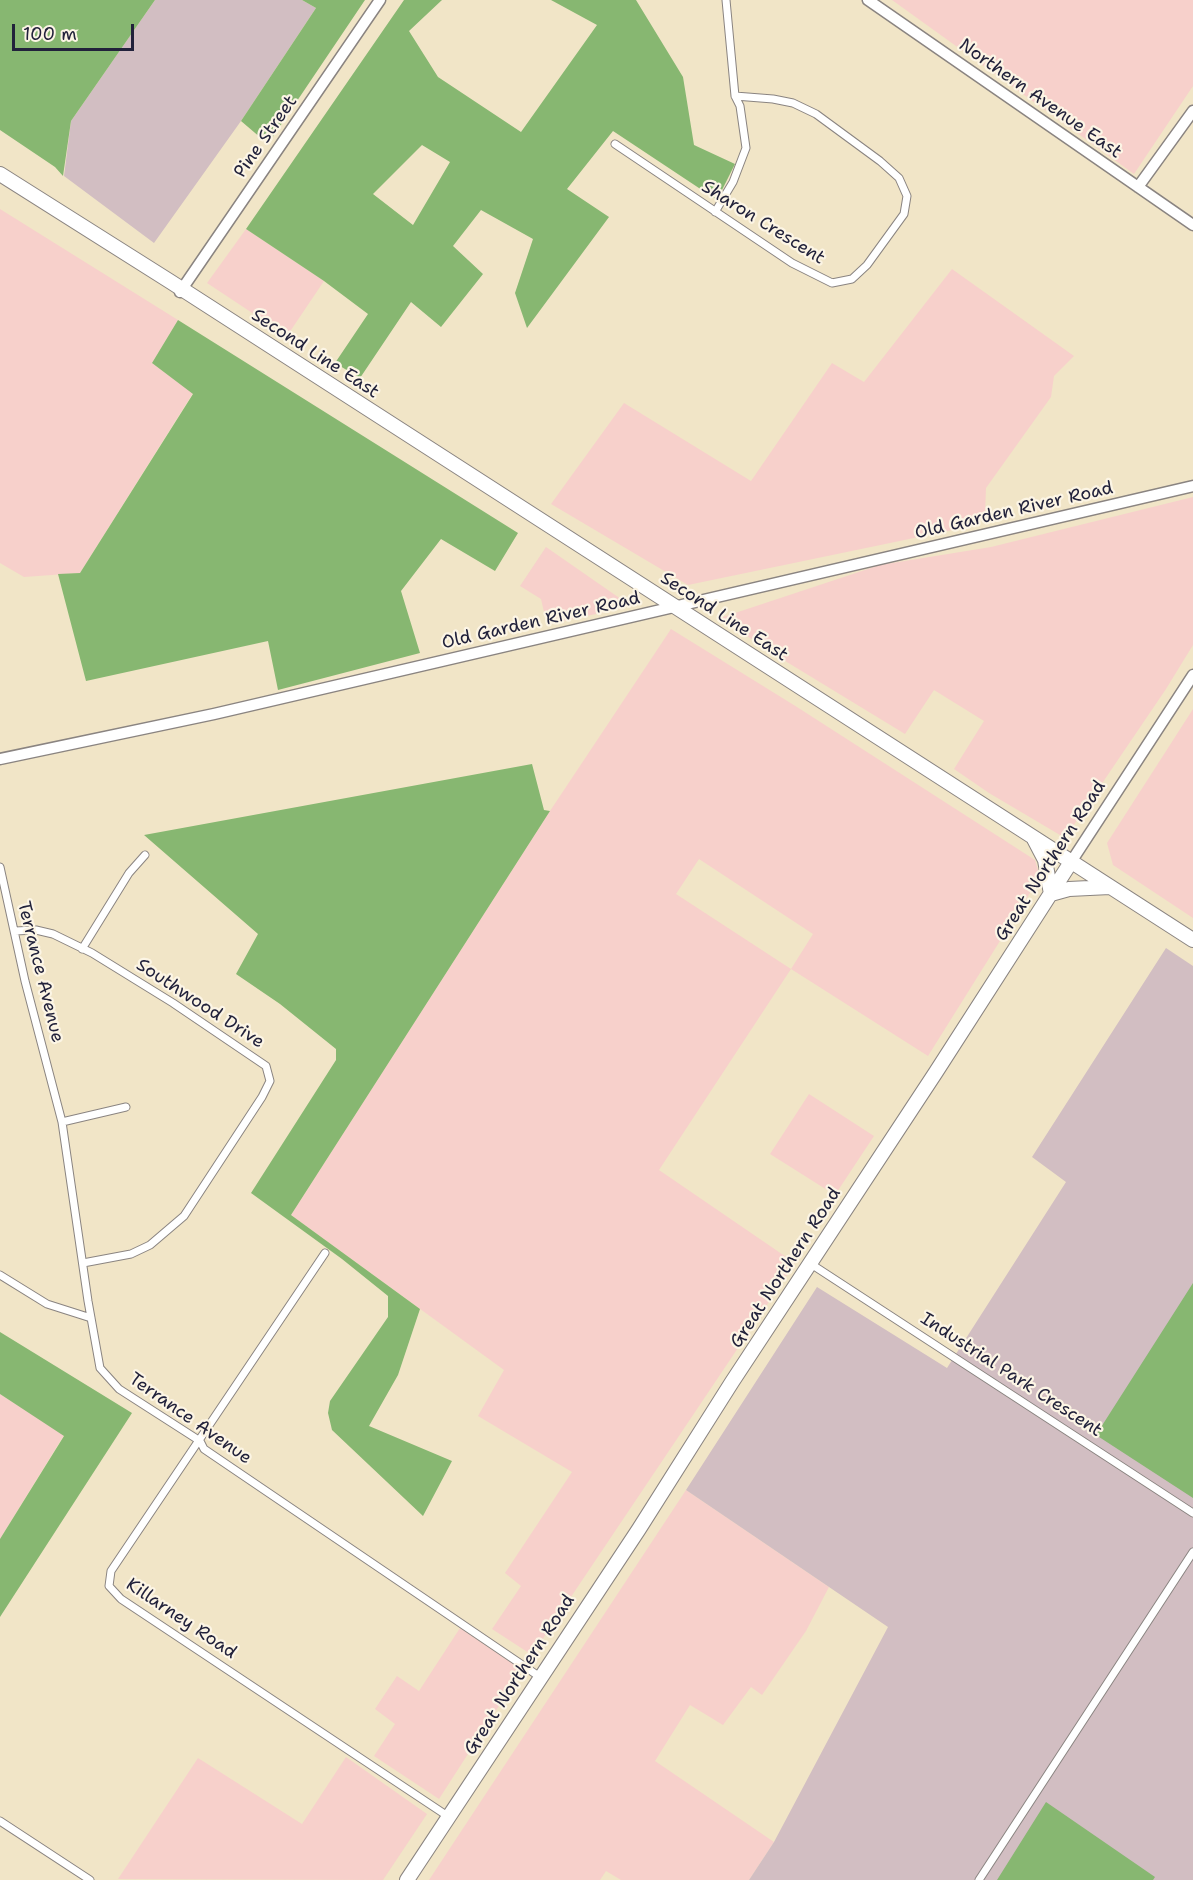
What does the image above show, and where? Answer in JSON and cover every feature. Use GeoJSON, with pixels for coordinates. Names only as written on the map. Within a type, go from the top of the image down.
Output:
{"type":"FeatureCollection","features":[{"type":"Feature","properties":{"kind":"highway","name":"Second Line East"},"geometry":{"type":"LineString","coordinates":[[0,174],[1193,940]]}},
{"type":"Feature","properties":{"kind":"highway"},"geometry":{"type":"LineString","coordinates":[[1033,837],[1045,860],[1051,894],[1069,889],[1110,887]]}},
{"type":"Feature","properties":{"kind":"highway","name":"Great Northern Road"},"geometry":{"type":"LineString","coordinates":[[407,1880],[811,1264],[1071,862]]}},
{"type":"Feature","properties":{"kind":"main road","name":"Pine Street"},"geometry":{"type":"LineString","coordinates":[[181,291],[380,0]]}},
{"type":"Feature","properties":{"kind":"main road","name":"Northern Avenue East"},"geometry":{"type":"LineString","coordinates":[[868,0],[1193,225]]}},
{"type":"Feature","properties":{"kind":"main road"},"geometry":{"type":"LineString","coordinates":[[1138,187],[1193,111]]}},
{"type":"Feature","properties":{"kind":"main road","name":"Old Garden River Road"},"geometry":{"type":"LineString","coordinates":[[0,759],[214,714],[1193,486]]}},
{"type":"Feature","properties":{"kind":"main road","name":"Great Northern Road"},"geometry":{"type":"LineString","coordinates":[[1071,862],[1193,675]]}},
{"type":"Feature","properties":{"kind":"street"},"geometry":{"type":"LineString","coordinates":[[715,212],[733,182],[746,148],[740,106],[735,96],[726,0]]}},
{"type":"Feature","properties":{"kind":"street","name":"Sharon Crescent"},"geometry":{"type":"LineString","coordinates":[[615,144],[792,263],[832,283],[852,279],[867,265],[904,214],[907,196],[899,178],[880,161],[816,114],[794,104],[773,99],[735,96]]}},
{"type":"Feature","properties":{"kind":"street"},"geometry":{"type":"LineString","coordinates":[[82,949],[129,873],[145,855]]}},
{"type":"Feature","properties":{"kind":"street","name":"Terrance Avenue"},"geometry":{"type":"LineString","coordinates":[[0,867],[2,886],[15,931],[25,981],[62,1122],[100,1368],[119,1389],[200,1441],[204,1449],[540,1677]]}},
{"type":"Feature","properties":{"kind":"street","name":"Southwood Drive"},"geometry":{"type":"LineString","coordinates":[[15,931],[36,930],[52,934],[174,1002],[266,1066],[270,1081],[262,1097],[184,1216],[150,1245],[131,1254],[82,1263]]}},
{"type":"Feature","properties":{"kind":"street"},"geometry":{"type":"LineString","coordinates":[[62,1122],[126,1107]]}},
{"type":"Feature","properties":{"kind":"street","name":"Killarney Road"},"geometry":{"type":"LineString","coordinates":[[326,1252],[111,1571],[109,1587],[121,1599],[449,1817]]}},
{"type":"Feature","properties":{"kind":"street","name":"Industrial Park Crescent"},"geometry":{"type":"LineString","coordinates":[[811,1264],[1175,1499],[1193,1513]]}},
{"type":"Feature","properties":{"kind":"street"},"geometry":{"type":"LineString","coordinates":[[0,1275],[47,1304],[91,1318]]}},
{"type":"Feature","properties":{"kind":"street"},"geometry":{"type":"LineString","coordinates":[[979,1880],[1193,1552]]}},
{"type":"Feature","properties":{"kind":"street"},"geometry":{"type":"LineString","coordinates":[[0,1821],[90,1880]]}},
{"type":"Feature","properties":{"kind":"shaded area"},"geometry":{"type":"Polygon","coordinates":[[[155,0],[302,0],[316,8],[241,121],[154,243],[64,176],[71,121],[155,0]]]}},
{"type":"Feature","properties":{"kind":"shaded area"},"geometry":{"type":"Polygon","coordinates":[[[892,0],[1193,0],[1193,86],[1134,174],[892,0]]]}},
{"type":"Feature","properties":{"kind":"shaded area"},"geometry":{"type":"Polygon","coordinates":[[[0,209],[178,320],[152,363],[193,393],[80,573],[24,577],[0,563],[0,209]]]}},
{"type":"Feature","properties":{"kind":"shaded area"},"geometry":{"type":"Polygon","coordinates":[[[246,229],[324,281],[287,336],[207,283],[246,229]]]}},
{"type":"Feature","properties":{"kind":"shaded area"},"geometry":{"type":"Polygon","coordinates":[[[952,269],[1074,356],[1054,376],[1051,397],[986,488],[985,515],[967,527],[688,585],[551,504],[624,403],[751,481],[832,363],[864,382],[952,269]]]}},
{"type":"Feature","properties":{"kind":"shaded area"},"geometry":{"type":"Polygon","coordinates":[[[1193,497],[1193,645],[1166,689],[1065,838],[989,793],[954,769],[984,721],[934,690],[905,734],[777,656],[720,618],[880,565],[991,547],[1193,497]]]}},
{"type":"Feature","properties":{"kind":"shaded area"},"geometry":{"type":"Polygon","coordinates":[[[546,547],[631,606],[547,625],[541,599],[520,586],[546,547]]]}},
{"type":"Feature","properties":{"kind":"shaded area"},"geometry":{"type":"Polygon","coordinates":[[[671,629],[1035,860],[1040,877],[928,1056],[791,969],[659,1170],[795,1263],[532,1655],[492,1629],[521,1586],[505,1573],[572,1472],[478,1416],[504,1370],[291,1215],[550,811],[671,629]],[[699,859],[676,894],[791,969],[813,934],[699,859]]]}},
{"type":"Feature","properties":{"kind":"shaded area"},"geometry":{"type":"Polygon","coordinates":[[[1193,709],[1193,918],[1113,865],[1107,843],[1193,709]]]}},
{"type":"Feature","properties":{"kind":"shaded area"},"geometry":{"type":"Polygon","coordinates":[[[1166,948],[1193,966],[1193,1880],[749,1880],[774,1842],[888,1627],[686,1490],[817,1287],[947,1368],[1066,1182],[1032,1157],[1166,948]]]}},
{"type":"Feature","properties":{"kind":"shaded area"},"geometry":{"type":"Polygon","coordinates":[[[809,1094],[874,1136],[835,1195],[770,1154],[809,1094]]]}},
{"type":"Feature","properties":{"kind":"shaded area"},"geometry":{"type":"Polygon","coordinates":[[[0,1394],[64,1435],[0,1539],[0,1394]]]}},
{"type":"Feature","properties":{"kind":"shaded area"},"geometry":{"type":"Polygon","coordinates":[[[686,1490],[829,1587],[806,1631],[762,1695],[751,1687],[723,1725],[690,1705],[655,1761],[774,1842],[749,1880],[621,1880],[606,1871],[600,1880],[429,1880],[686,1490]]]}},
{"type":"Feature","properties":{"kind":"shaded area"},"geometry":{"type":"Polygon","coordinates":[[[460,1628],[522,1670],[439,1799],[374,1756],[395,1724],[375,1709],[397,1676],[419,1691],[460,1628]]]}},
{"type":"Feature","properties":{"kind":"shaded area"},"geometry":{"type":"Polygon","coordinates":[[[346,1757],[427,1814],[383,1880],[118,1879],[198,1758],[302,1824],[346,1757]]]}},
{"type":"Feature","properties":{"kind":"green space"},"geometry":{"type":"Polygon","coordinates":[[[0,0],[155,0],[71,121],[63,176],[55,167],[0,130],[0,0]]]}},
{"type":"Feature","properties":{"kind":"green space"},"geometry":{"type":"Polygon","coordinates":[[[302,0],[365,0],[268,144],[241,121],[316,8],[302,0]]]}},
{"type":"Feature","properties":{"kind":"green space"},"geometry":{"type":"Polygon","coordinates":[[[404,0],[442,0],[409,31],[438,77],[521,132],[597,25],[551,0],[636,0],[683,77],[694,145],[735,164],[717,200],[613,131],[567,189],[609,217],[527,328],[515,293],[533,239],[481,210],[453,246],[483,274],[441,327],[411,302],[360,378],[335,363],[368,314],[324,281],[246,229],[404,0]],[[422,145],[373,194],[413,225],[450,162],[422,145]]]}},
{"type":"Feature","properties":{"kind":"green space"},"geometry":{"type":"Polygon","coordinates":[[[178,320],[518,533],[495,571],[441,539],[401,591],[420,653],[278,690],[268,641],[86,681],[58,574],[80,573],[193,394],[152,363],[178,320]]]}},
{"type":"Feature","properties":{"kind":"green space"},"geometry":{"type":"Polygon","coordinates":[[[532,764],[544,810],[550,811],[291,1215],[420,1309],[398,1375],[369,1426],[452,1461],[423,1516],[332,1430],[328,1413],[330,1401],[388,1317],[388,1296],[342,1259],[251,1193],[336,1060],[336,1049],[280,1004],[236,974],[258,934],[144,835],[532,764]]]}},
{"type":"Feature","properties":{"kind":"green space"},"geometry":{"type":"Polygon","coordinates":[[[1193,1283],[1193,1498],[1096,1435],[1193,1283]]]}},
{"type":"Feature","properties":{"kind":"green space"},"geometry":{"type":"Polygon","coordinates":[[[0,1332],[132,1413],[0,1617],[0,1539],[64,1436],[0,1394],[0,1332]]]}},
{"type":"Feature","properties":{"kind":"green space"},"geometry":{"type":"Polygon","coordinates":[[[1046,1802],[1155,1877],[1153,1880],[997,1880],[1046,1802]]]}}]}
